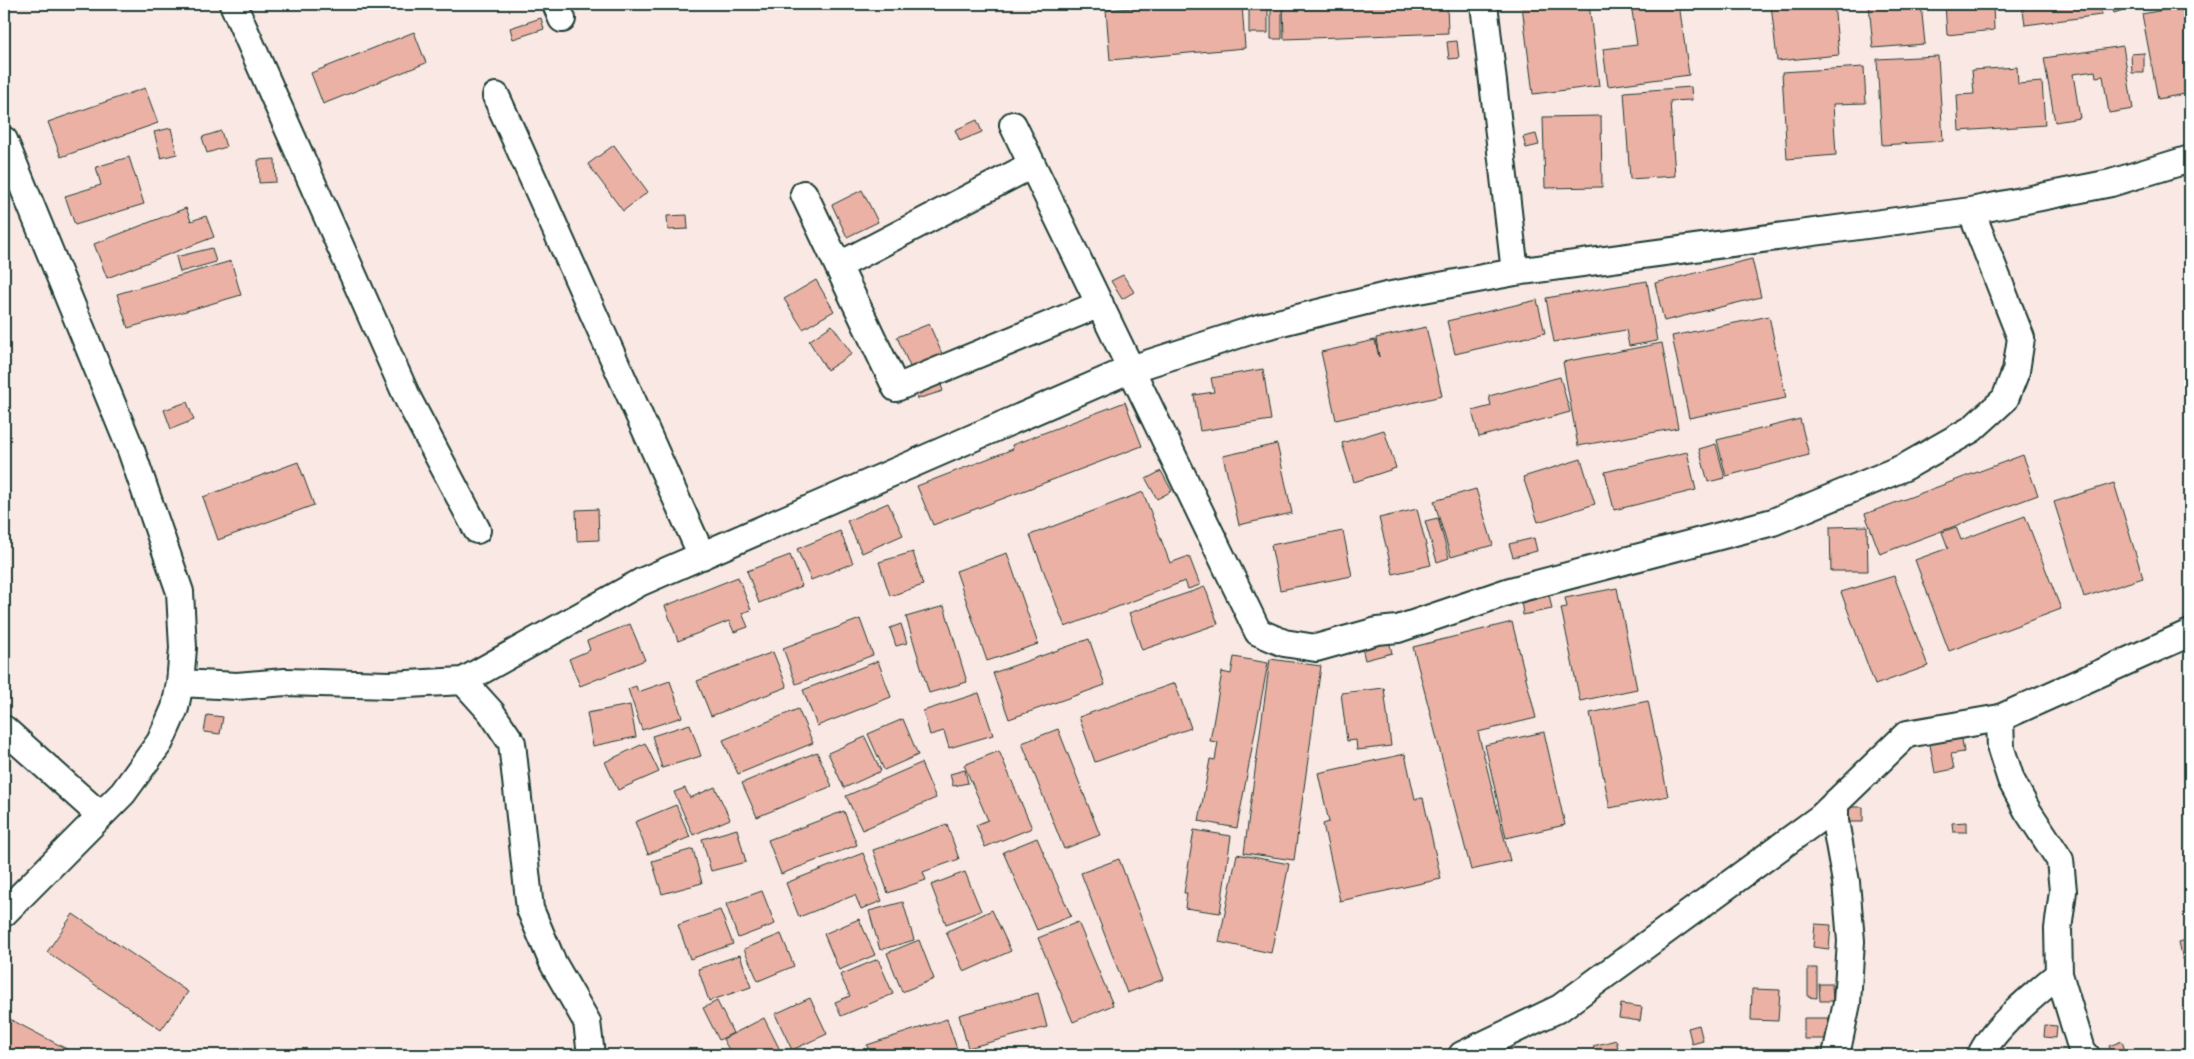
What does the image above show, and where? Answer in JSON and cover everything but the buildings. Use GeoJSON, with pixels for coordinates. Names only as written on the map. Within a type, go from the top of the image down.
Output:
{"type":"FeatureCollection","features":[{"type":"Feature","properties":{"kind":"street"},"geometry":{"type":"LineString","coordinates":[[233,4],[408,399],[477,530]]}},
{"type":"Feature","properties":{"kind":"street"},"geometry":{"type":"LineString","coordinates":[[1484,4],[1515,272]]}},
{"type":"Feature","properties":{"kind":"street"},"geometry":{"type":"LineString","coordinates":[[496,96],[702,556]]}},
{"type":"Feature","properties":{"kind":"street"},"geometry":{"type":"LineString","coordinates":[[1013,125],[1258,632],[1284,643],[1316,648],[1377,631],[1398,629],[1510,591],[1773,522],[1905,468],[1972,429],[2004,399],[2016,371],[2021,338],[1971,211]]}},
{"type":"Feature","properties":{"kind":"street"},"geometry":{"type":"LineString","coordinates":[[4,140],[131,450],[180,592],[183,648],[180,683],[175,708],[160,742],[123,793],[54,865],[4,913]]}},
{"type":"Feature","properties":{"kind":"street"},"geometry":{"type":"LineString","coordinates":[[180,683],[237,686],[285,682],[390,686],[463,681],[641,582],[1131,369],[1262,326],[1386,296],[1515,272],[1971,211],[2111,183],[2190,159]]}},
{"type":"Feature","properties":{"kind":"street"},"geometry":{"type":"LineString","coordinates":[[838,266],[1032,164]]}},
{"type":"Feature","properties":{"kind":"street"},"geometry":{"type":"LineString","coordinates":[[804,194],[896,388],[1100,304]]}},
{"type":"Feature","properties":{"kind":"street"},"geometry":{"type":"LineString","coordinates":[[1462,1055],[1560,1008],[1821,817],[1907,734],[2000,718],[2190,633]]}},
{"type":"Feature","properties":{"kind":"street"},"geometry":{"type":"LineString","coordinates":[[463,681],[491,712],[512,743],[530,909],[553,963],[587,1022],[591,1055]]}},
{"type":"Feature","properties":{"kind":"street"},"geometry":{"type":"LineString","coordinates":[[2000,718],[2001,749],[2011,780],[2027,810],[2060,860],[2063,891],[2058,929],[2059,974],[2082,1050],[2086,1055]]}},
{"type":"Feature","properties":{"kind":"street"},"geometry":{"type":"LineString","coordinates":[[4,729],[100,815]]}},
{"type":"Feature","properties":{"kind":"street"},"geometry":{"type":"LineString","coordinates":[[1836,803],[1835,821],[1846,882],[1851,941],[1847,1003],[1836,1055]]}},
{"type":"Feature","properties":{"kind":"street"},"geometry":{"type":"LineString","coordinates":[[1981,1055],[1984,1048],[2003,1026],[2032,997],[2059,974]]}}]}
